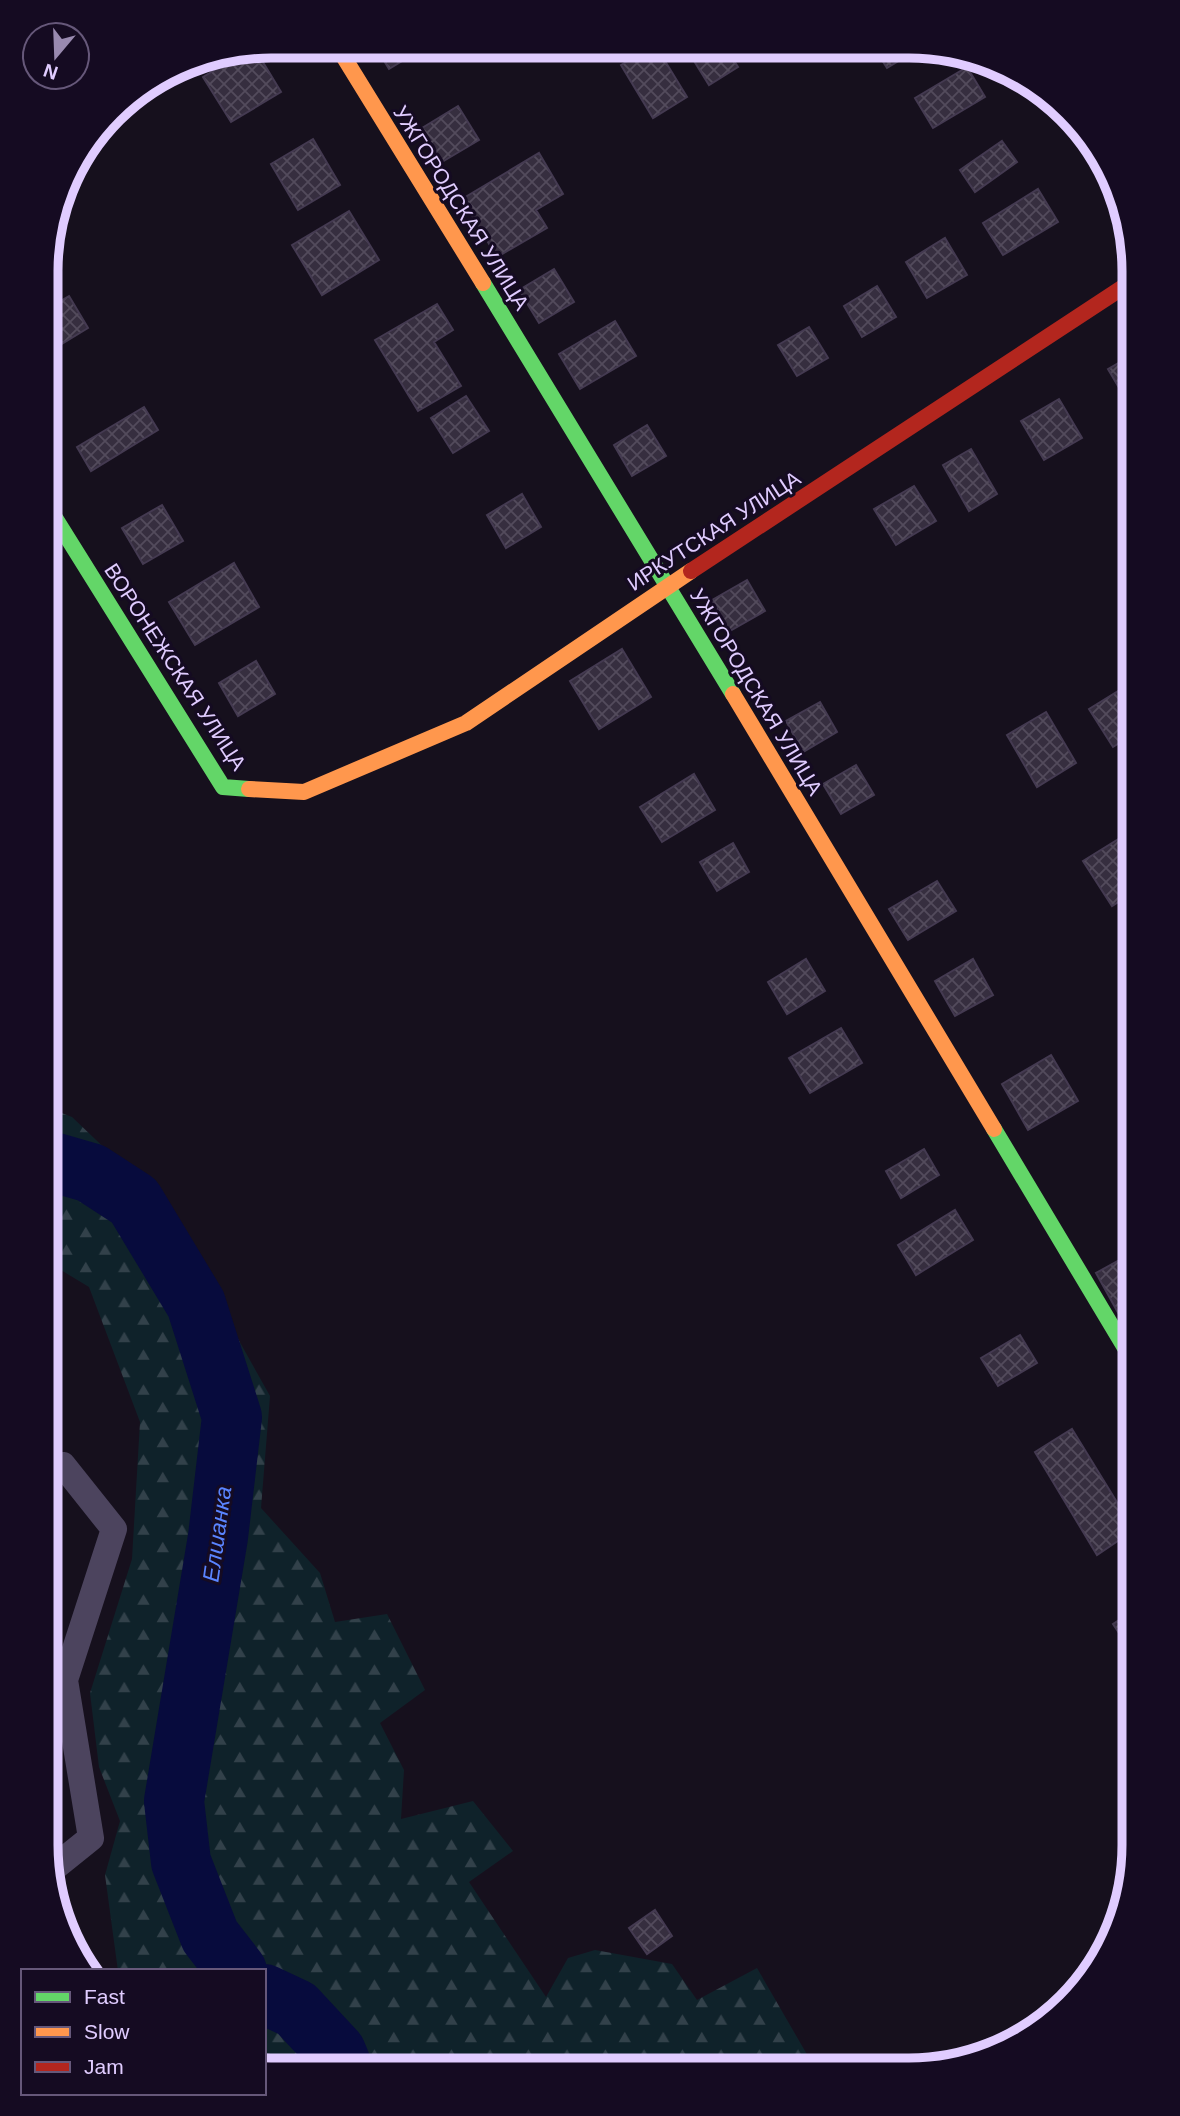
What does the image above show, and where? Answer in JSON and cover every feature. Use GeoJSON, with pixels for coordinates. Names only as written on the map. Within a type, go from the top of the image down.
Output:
{"type":"FeatureCollection","features":[{"type":"Feature","properties":{"kind":"street","name":"УЖГОРОДСКАЯ УЛИЦА"},"geometry":{"type":"LineString","coordinates":[[344,58],[669,586],[1122,1343]]}},
{"type":"Feature","properties":{"kind":"street","name":"ИРКУТСКАЯ УЛИЦА"},"geometry":{"type":"LineString","coordinates":[[304,792],[466,723],[669,586],[1122,289]]}},
{"type":"Feature","properties":{"kind":"street","name":"ВОРОНЕЖСКАЯ УЛИЦА"},"geometry":{"type":"LineString","coordinates":[[58,523],[223,787],[304,792]]}},
{"type":"Feature","properties":{"kind":"street"},"geometry":{"type":"LineString","coordinates":[[59,1863],[91,1838],[65,1680],[114,1529],[64,1465]]}},
{"type":"Feature","properties":{"kind":"green space"},"geometry":{"type":"Polygon","coordinates":[[[58,1112],[72,1117],[162,1203],[270,1396],[261,1508],[320,1573],[335,1622],[387,1614],[425,1690],[380,1723],[404,1770],[401,1819],[473,1801],[513,1851],[469,1882],[546,1997],[568,1958],[595,1950],[672,1964],[697,2000],[757,1968],[809,2058],[266,2058],[266,1969],[118,1969],[105,1875],[120,1821],[99,1767],[90,1693],[132,1559],[140,1422],[89,1287],[58,1268],[58,1112]]]}},
{"type":"Feature","properties":{"kind":"building"},"geometry":{"type":"Polygon","coordinates":[[[382,58],[407,58],[389,69],[382,58]]]}},
{"type":"Feature","properties":{"kind":"building"},"geometry":{"type":"Polygon","coordinates":[[[633,58],[663,58],[687,97],[653,118],[621,65],[633,58]]]}},
{"type":"Feature","properties":{"kind":"building"},"geometry":{"type":"Polygon","coordinates":[[[692,58],[732,58],[738,67],[709,85],[692,58]]]}},
{"type":"Feature","properties":{"kind":"building"},"geometry":{"type":"Polygon","coordinates":[[[881,58],[904,58],[887,68],[881,58]]]}},
{"type":"Feature","properties":{"kind":"building"},"geometry":{"type":"Polygon","coordinates":[[[261,59],[281,92],[231,122],[203,77],[226,63],[261,59]]]}},
{"type":"Feature","properties":{"kind":"building"},"geometry":{"type":"Polygon","coordinates":[[[967,67],[985,97],[933,128],[915,98],[967,67]]]}},
{"type":"Feature","properties":{"kind":"building"},"geometry":{"type":"Polygon","coordinates":[[[458,106],[479,140],[442,162],[422,128],[458,106]]]}},
{"type":"Feature","properties":{"kind":"building"},"geometry":{"type":"Polygon","coordinates":[[[313,139],[340,185],[298,210],[271,164],[313,139]]]}},
{"type":"Feature","properties":{"kind":"building"},"geometry":{"type":"Polygon","coordinates":[[[1002,141],[1017,162],[975,192],[960,170],[1002,141]]]}},
{"type":"Feature","properties":{"kind":"building"},"geometry":{"type":"Polygon","coordinates":[[[539,153],[563,194],[536,210],[547,228],[497,257],[462,199],[539,153]]]}},
{"type":"Feature","properties":{"kind":"building"},"geometry":{"type":"Polygon","coordinates":[[[1038,189],[1058,222],[1003,255],[983,223],[1038,189]]]}},
{"type":"Feature","properties":{"kind":"building"},"geometry":{"type":"Polygon","coordinates":[[[349,211],[379,260],[322,295],[292,245],[349,211]]]}},
{"type":"Feature","properties":{"kind":"building"},"geometry":{"type":"Polygon","coordinates":[[[945,238],[967,275],[927,298],[906,262],[945,238]]]}},
{"type":"Feature","properties":{"kind":"building"},"geometry":{"type":"Polygon","coordinates":[[[554,269],[574,302],[539,323],[519,290],[554,269]]]}},
{"type":"Feature","properties":{"kind":"building"},"geometry":{"type":"Polygon","coordinates":[[[877,286],[896,317],[862,337],[844,306],[877,286]]]}},
{"type":"Feature","properties":{"kind":"building"},"geometry":{"type":"Polygon","coordinates":[[[69,296],[88,328],[58,346],[58,302],[69,296]]]}},
{"type":"Feature","properties":{"kind":"building"},"geometry":{"type":"Polygon","coordinates":[[[437,304],[453,330],[434,342],[461,386],[418,411],[375,340],[437,304]]]}},
{"type":"Feature","properties":{"kind":"building"},"geometry":{"type":"Polygon","coordinates":[[[615,321],[636,356],[580,389],[559,354],[615,321]]]}},
{"type":"Feature","properties":{"kind":"building"},"geometry":{"type":"Polygon","coordinates":[[[809,327],[828,358],[797,376],[778,345],[809,327]]]}},
{"type":"Feature","properties":{"kind":"building"},"geometry":{"type":"Polygon","coordinates":[[[1122,361],[1122,393],[1108,369],[1122,361]]]}},
{"type":"Feature","properties":{"kind":"building"},"geometry":{"type":"Polygon","coordinates":[[[466,396],[489,431],[453,453],[431,418],[466,396]]]}},
{"type":"Feature","properties":{"kind":"building"},"geometry":{"type":"Polygon","coordinates":[[[1059,399],[1082,438],[1044,460],[1021,421],[1059,399]]]}},
{"type":"Feature","properties":{"kind":"building"},"geometry":{"type":"Polygon","coordinates":[[[144,407],[158,430],[91,471],[77,447],[144,407]]]}},
{"type":"Feature","properties":{"kind":"building"},"geometry":{"type":"Polygon","coordinates":[[[647,425],[666,456],[632,476],[614,445],[647,425]]]}},
{"type":"Feature","properties":{"kind":"building"},"geometry":{"type":"Polygon","coordinates":[[[971,449],[997,494],[969,511],[943,465],[971,449]]]}},
{"type":"Feature","properties":{"kind":"building"},"geometry":{"type":"Polygon","coordinates":[[[914,486],[936,521],[896,545],[874,509],[914,486]]]}},
{"type":"Feature","properties":{"kind":"building"},"geometry":{"type":"Polygon","coordinates":[[[522,494],[541,527],[506,548],[487,515],[522,494]]]}},
{"type":"Feature","properties":{"kind":"building"},"geometry":{"type":"Polygon","coordinates":[[[162,505],[183,541],[143,564],[122,528],[162,505]]]}},
{"type":"Feature","properties":{"kind":"building"},"geometry":{"type":"Polygon","coordinates":[[[234,563],[259,607],[195,645],[169,602],[234,563]]]}},
{"type":"Feature","properties":{"kind":"building"},"geometry":{"type":"Polygon","coordinates":[[[747,580],[765,611],[730,631],[712,600],[747,580]]]}},
{"type":"Feature","properties":{"kind":"building"},"geometry":{"type":"Polygon","coordinates":[[[622,649],[651,697],[599,729],[570,681],[622,649]]]}},
{"type":"Feature","properties":{"kind":"building"},"geometry":{"type":"Polygon","coordinates":[[[256,661],[275,694],[238,716],[219,683],[256,661]]]}},
{"type":"Feature","properties":{"kind":"building"},"geometry":{"type":"Polygon","coordinates":[[[1120,690],[1122,741],[1113,747],[1089,709],[1120,690]]]}},
{"type":"Feature","properties":{"kind":"building"},"geometry":{"type":"Polygon","coordinates":[[[820,702],[837,732],[803,752],[786,721],[820,702]]]}},
{"type":"Feature","properties":{"kind":"building"},"geometry":{"type":"Polygon","coordinates":[[[1046,712],[1076,763],[1037,787],[1007,735],[1046,712]]]}},
{"type":"Feature","properties":{"kind":"building"},"geometry":{"type":"Polygon","coordinates":[[[856,765],[874,795],[841,814],[823,784],[856,765]]]}},
{"type":"Feature","properties":{"kind":"building"},"geometry":{"type":"Polygon","coordinates":[[[694,774],[715,810],[662,842],[640,807],[694,774]]]}},
{"type":"Feature","properties":{"kind":"building"},"geometry":{"type":"Polygon","coordinates":[[[1122,837],[1122,900],[1112,906],[1083,861],[1122,837]]]}},
{"type":"Feature","properties":{"kind":"building"},"geometry":{"type":"Polygon","coordinates":[[[733,843],[749,872],[717,891],[700,862],[733,843]]]}},
{"type":"Feature","properties":{"kind":"building"},"geometry":{"type":"Polygon","coordinates":[[[937,881],[956,911],[908,940],[889,909],[937,881]]]}},
{"type":"Feature","properties":{"kind":"building"},"geometry":{"type":"Polygon","coordinates":[[[806,959],[825,991],[787,1014],[768,982],[806,959]]]}},
{"type":"Feature","properties":{"kind":"building"},"geometry":{"type":"Polygon","coordinates":[[[973,959],[993,995],[955,1016],[935,981],[973,959]]]}},
{"type":"Feature","properties":{"kind":"building"},"geometry":{"type":"Polygon","coordinates":[[[841,1028],[862,1063],[810,1093],[789,1058],[841,1028]]]}},
{"type":"Feature","properties":{"kind":"building"},"geometry":{"type":"Polygon","coordinates":[[[1051,1055],[1078,1101],[1028,1130],[1002,1084],[1051,1055]]]}},
{"type":"Feature","properties":{"kind":"building"},"geometry":{"type":"Polygon","coordinates":[[[924,1149],[939,1175],[901,1198],[886,1171],[924,1149]]]}},
{"type":"Feature","properties":{"kind":"building"},"geometry":{"type":"Polygon","coordinates":[[[955,1210],[973,1240],[916,1275],[898,1245],[955,1210]]]}},
{"type":"Feature","properties":{"kind":"building"},"geometry":{"type":"Polygon","coordinates":[[[1122,1259],[1121,1318],[1096,1273],[1122,1259]]]}},
{"type":"Feature","properties":{"kind":"building"},"geometry":{"type":"Polygon","coordinates":[[[1020,1335],[1037,1363],[998,1386],[981,1358],[1020,1335]]]}},
{"type":"Feature","properties":{"kind":"building"},"geometry":{"type":"Polygon","coordinates":[[[1072,1429],[1122,1510],[1122,1538],[1097,1555],[1035,1452],[1072,1429]]]}},
{"type":"Feature","properties":{"kind":"building"},"geometry":{"type":"Polygon","coordinates":[[[1122,1618],[1122,1638],[1113,1624],[1122,1618]]]}},
{"type":"Feature","properties":{"kind":"building"},"geometry":{"type":"Polygon","coordinates":[[[655,1910],[672,1936],[647,1954],[629,1928],[655,1910]]]}},
{"type":"Feature","properties":{"kind":"waterway","name":"Елшанка"},"geometry":{"type":"LineString","coordinates":[[58,1163],[91,1173],[134,1201],[196,1304],[232,1417],[218,1537],[174,1801],[181,1862],[210,1936],[235,1969]]}},
{"type":"Feature","properties":{"kind":"waterway","name":"Елшанка"},"geometry":{"type":"LineString","coordinates":[[266,1995],[296,2009],[338,2058]]}},
{"type":"Feature","properties":{"kind":"traffic: fast"},"geometry":{"type":"LineString","coordinates":[[483,283],[733,694]]}},
{"type":"Feature","properties":{"kind":"traffic: fast"},"geometry":{"type":"LineString","coordinates":[[58,523],[223,787],[249,789]]}},
{"type":"Feature","properties":{"kind":"traffic: fast"},"geometry":{"type":"LineString","coordinates":[[994,1129],[1122,1343]]}},
{"type":"Feature","properties":{"kind":"traffic: slow"},"geometry":{"type":"LineString","coordinates":[[344,58],[483,283]]}},
{"type":"Feature","properties":{"kind":"traffic: slow"},"geometry":{"type":"LineString","coordinates":[[249,789],[304,792],[466,723],[691,571]]}},
{"type":"Feature","properties":{"kind":"traffic: slow"},"geometry":{"type":"LineString","coordinates":[[733,694],[994,1129]]}},
{"type":"Feature","properties":{"kind":"traffic: jam"},"geometry":{"type":"LineString","coordinates":[[691,571],[1122,288]]}}]}
